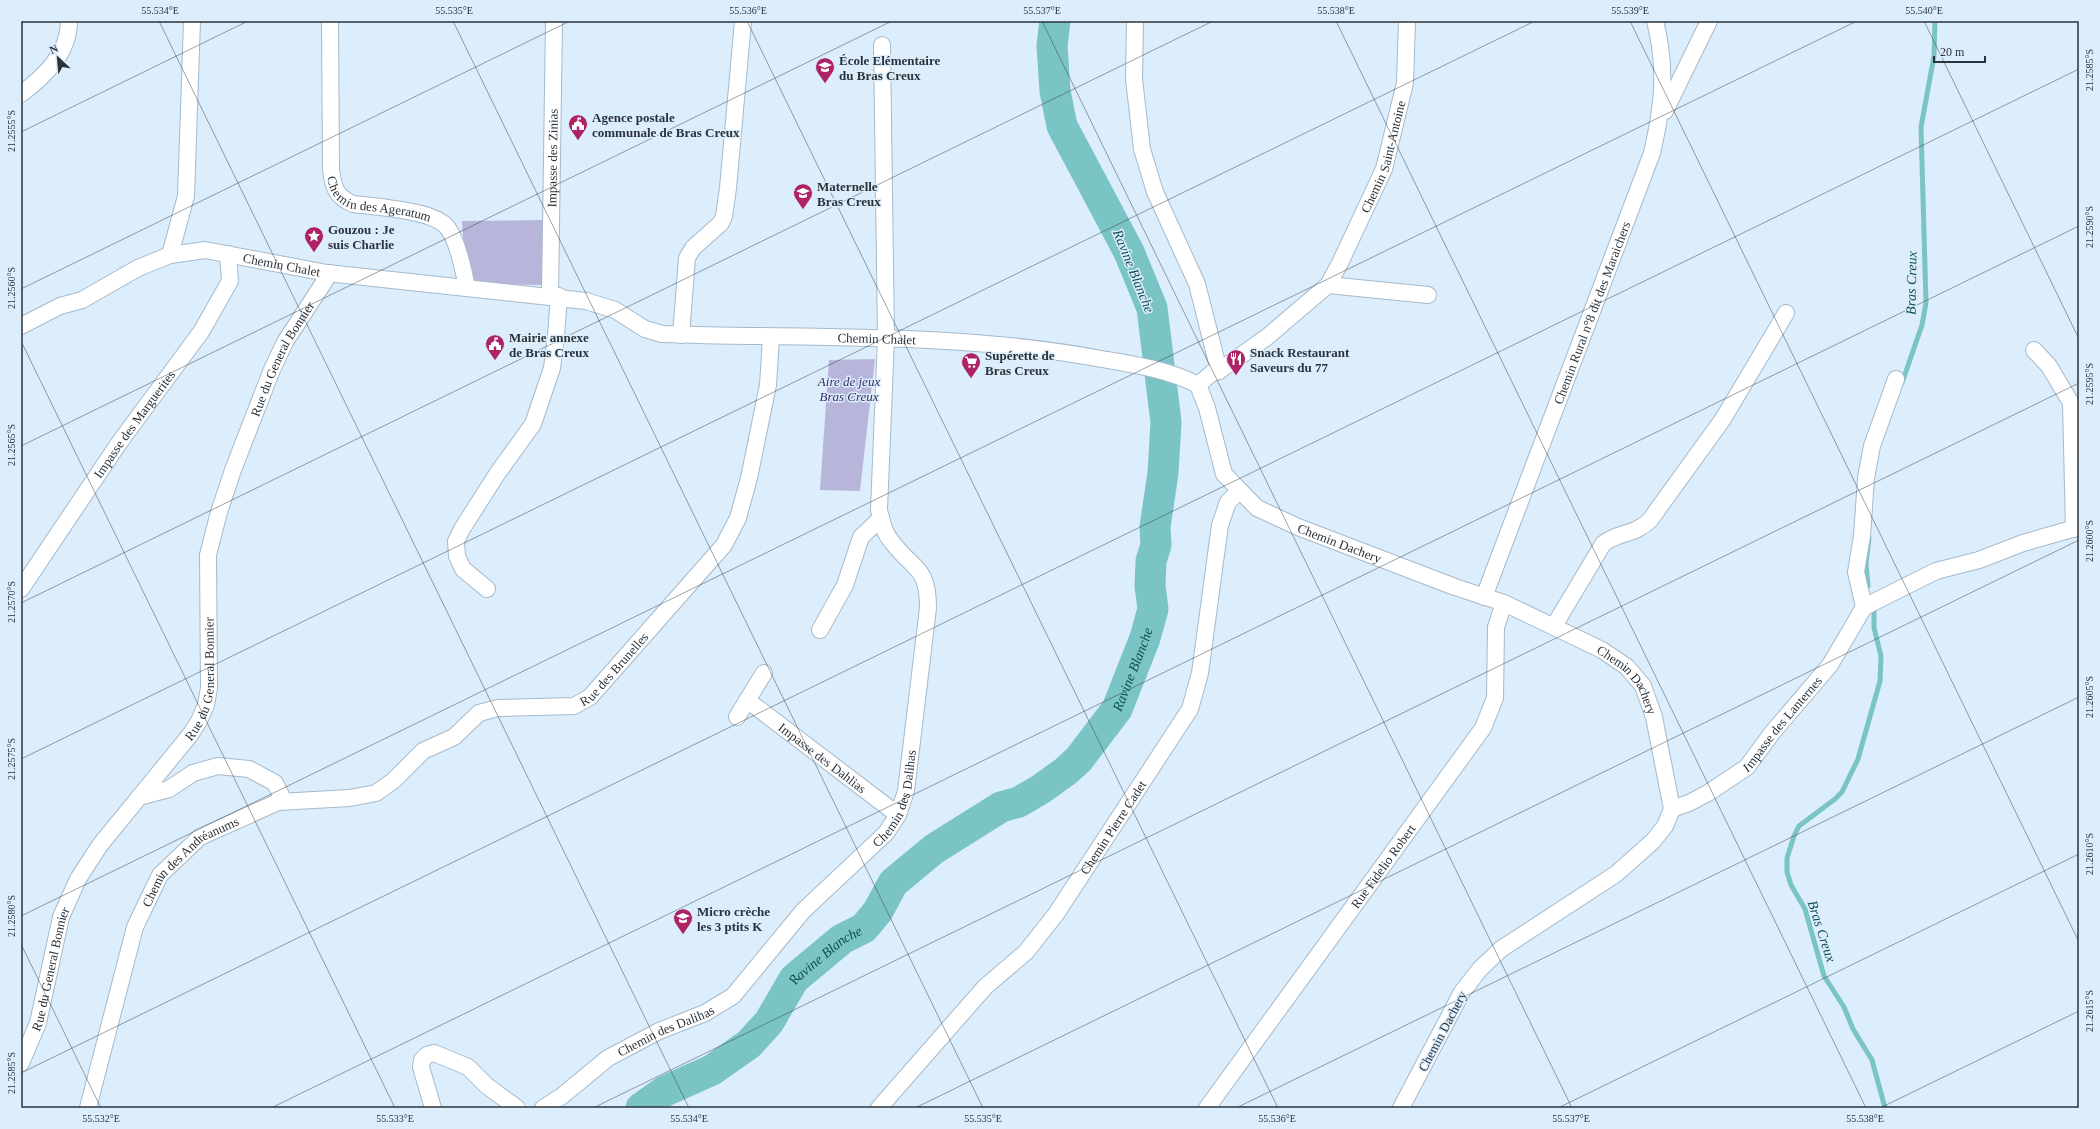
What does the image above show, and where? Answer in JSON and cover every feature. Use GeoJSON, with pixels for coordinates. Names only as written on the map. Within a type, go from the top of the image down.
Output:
{"type":"FeatureCollection","features":[{"type":"Feature","properties":{"kind":"street"},"geometry":{"type":"LineString","coordinates":[[21,94],[45,74],[56,60],[64,46],[69,29],[69,21]]}},
{"type":"Feature","properties":{"kind":"street"},"geometry":{"type":"LineString","coordinates":[[170,255],[186,196],[192,21]]}},
{"type":"Feature","properties":{"kind":"street","name":"Chemin des Ageratum"},"geometry":{"type":"LineString","coordinates":[[330,21],[330,169],[336,193],[344,200],[353,204],[429,215],[446,225],[460,254],[467,288]]}},
{"type":"Feature","properties":{"kind":"street","name":"Impasse des Zinias"},"geometry":{"type":"LineString","coordinates":[[554,21],[554,296]]}},
{"type":"Feature","properties":{"kind":"street"},"geometry":{"type":"LineString","coordinates":[[681,335],[687,258],[693,248],[721,223],[724,216],[728,188],[743,21]]}},
{"type":"Feature","properties":{"kind":"street"},"geometry":{"type":"LineString","coordinates":[[1134,21],[1134,79],[1142,149],[1155,192],[1197,284],[1219,371]]}},
{"type":"Feature","properties":{"kind":"street","name":"Chemin Saint-Antoine"},"geometry":{"type":"LineString","coordinates":[[1193,382],[1219,371],[1267,337],[1328,285],[1384,169],[1405,83],[1407,21]]}},
{"type":"Feature","properties":{"kind":"street","name":"Chemin Rural n°8 dit des Maraichers"},"geometry":{"type":"LineString","coordinates":[[1484,597],[1652,152],[1659,124],[1663,96],[1661,46],[1655,21]]}},
{"type":"Feature","properties":{"kind":"street"},"geometry":{"type":"LineString","coordinates":[[1659,124],[1709,21]]}},
{"type":"Feature","properties":{"kind":"street","name":"Chemin des Dalihas"},"geometry":{"type":"LineString","coordinates":[[543,1108],[562,1096],[608,1058],[659,1031],[705,1013],[733,996],[803,911],[886,833],[898,815],[906,791],[928,608],[928,588],[921,572],[892,542],[884,529],[879,510],[886,338],[882,45]]}},
{"type":"Feature","properties":{"kind":"street","name":"Chemin Chalet"},"geometry":{"type":"LineString","coordinates":[[21,326],[60,306],[82,300],[138,268],[170,255],[205,250],[330,273],[554,296],[603,305],[645,329],[662,334],[886,338],[1052,350],[1134,365],[1193,382]]}},
{"type":"Feature","properties":{"kind":"street","name":"Impasse des Marguerites"},"geometry":{"type":"LineString","coordinates":[[21,589],[119,443],[201,332],[230,281],[228,254]]}},
{"type":"Feature","properties":{"kind":"street","name":"Rue du General Bonnier"},"geometry":{"type":"LineString","coordinates":[[21,1062],[38,1023],[61,917],[78,880],[100,845],[190,735],[206,706],[209,670],[208,554],[219,512],[233,470],[282,348],[330,273]]}},
{"type":"Feature","properties":{"kind":"street"},"geometry":{"type":"LineString","coordinates":[[1328,285],[1428,295]]}},
{"type":"Feature","properties":{"kind":"street"},"geometry":{"type":"LineString","coordinates":[[487,589],[463,569],[457,556],[456,542],[462,529],[497,474],[533,424],[552,368],[556,336],[554,296]]}},
{"type":"Feature","properties":{"kind":"street"},"geometry":{"type":"LineString","coordinates":[[1554,626],[1603,544],[1610,539],[1635,532],[1650,520],[1723,419],[1786,313]]}},
{"type":"Feature","properties":{"kind":"street","name":"Rue des Brunelles"},"geometry":{"type":"LineString","coordinates":[[278,802],[350,798],[376,793],[393,781],[423,751],[454,737],[479,713],[498,708],[574,706],[590,697],[724,545],[738,518],[749,478],[768,385],[770,337]]}},
{"type":"Feature","properties":{"kind":"street"},"geometry":{"type":"LineString","coordinates":[[1896,379],[1872,446],[1866,478],[1862,536],[1856,572],[1864,607],[1936,571],[1979,560],[2023,543],[2076,528],[2071,403],[2049,366],[2034,350]]}},
{"type":"Feature","properties":{"kind":"street","name":"Chemin Dachery"},"geometry":{"type":"LineString","coordinates":[[1193,382],[1207,408],[1224,474],[1257,508],[1298,527],[1484,597],[1504,603],[1602,650],[1627,667],[1643,686],[1654,718],[1672,809],[1665,826],[1653,841],[1616,874],[1501,949],[1480,969],[1462,992],[1402,1108]]}},
{"type":"Feature","properties":{"kind":"street","name":"Chemin Pierre Cadet"},"geometry":{"type":"LineString","coordinates":[[879,1108],[985,987],[1026,952],[1056,914],[1190,709],[1200,673],[1220,525],[1228,502],[1239,491]]}},
{"type":"Feature","properties":{"kind":"street"},"geometry":{"type":"LineString","coordinates":[[820,630],[845,585],[861,537],[881,518]]}},
{"type":"Feature","properties":{"kind":"street","name":"Rue Fidelio Robert"},"geometry":{"type":"LineString","coordinates":[[1207,1108],[1483,728],[1495,698],[1496,627],[1504,603]]}},
{"type":"Feature","properties":{"kind":"street","name":"Impasse des Lanternes"},"geometry":{"type":"LineString","coordinates":[[1672,809],[1689,803],[1708,793],[1747,767],[1776,727],[1830,665],[1864,607]]}},
{"type":"Feature","properties":{"kind":"street"},"geometry":{"type":"LineString","coordinates":[[737,717],[764,673]]}},
{"type":"Feature","properties":{"kind":"street","name":"Impasse des Dahlias"},"geometry":{"type":"LineString","coordinates":[[747,700],[898,815]]}},
{"type":"Feature","properties":{"kind":"street"},"geometry":{"type":"LineString","coordinates":[[139,797],[169,789],[193,773],[218,766],[249,769],[275,782],[281,795],[278,802]]}},
{"type":"Feature","properties":{"kind":"street","name":"Chemin des Andréanums"},"geometry":{"type":"LineString","coordinates":[[88,1108],[135,927],[160,875],[200,837],[278,802]]}},
{"type":"Feature","properties":{"kind":"street"},"geometry":{"type":"LineString","coordinates":[[433,1108],[421,1067],[422,1060],[427,1055],[434,1053],[468,1067],[487,1086],[517,1108]]}},
{"type":"Feature","properties":{"kind":"green space"},"geometry":{"type":"Polygon","coordinates":[[[548,220],[548,285],[466,284],[462,221],[548,220]]]}},
{"type":"Feature","properties":{"kind":"green space","name":"Aire de jeux Bras Creux"},"geometry":{"type":"Polygon","coordinates":[[[875,359],[860,491],[820,490],[829,360],[875,359]]]}},
{"type":"Feature","properties":{"kind":"waterway","name":"Ravine Blanche"},"geometry":{"type":"LineString","coordinates":[[641,1108],[665,1091],[712,1070],[749,1044],[769,1022],[794,979],[842,939],[864,928],[878,911],[893,883],[934,849],[1001,807],[1019,802],[1041,789],[1066,771],[1079,759],[1117,709],[1145,638],[1153,609],[1150,586],[1151,561],[1156,545],[1155,527],[1163,473],[1166,422],[1152,308],[1129,252],[1062,126],[1055,91],[1052,45],[1055,21]]}},
{"type":"Feature","properties":{"kind":"waterway","name":"Bras Creux"},"geometry":{"type":"LineString","coordinates":[[1902,383],[1922,325],[1926,303],[1921,127],[1934,56],[1935,21]]}},
{"type":"Feature","properties":{"kind":"waterway","name":"Bras Creux"},"geometry":{"type":"LineString","coordinates":[[1868,586],[1866,564],[1869,538]]}},
{"type":"Feature","properties":{"kind":"waterway","name":"Bras Creux"},"geometry":{"type":"LineString","coordinates":[[1874,612],[1874,628],[1881,656],[1880,681],[1858,759],[1842,792],[1799,826],[1787,858],[1787,872],[1791,885],[1805,909],[1824,976],[1844,1007],[1853,1029],[1872,1060],[1885,1108]]}},
{"type":"Feature","properties":{"kind":"place","name":"École Elémentaire du Bras Creux"},"geometry":{"type":"Point","coordinates":[825,84]}},
{"type":"Feature","properties":{"kind":"place","name":"Agence postale communale de Bras Creux"},"geometry":{"type":"Point","coordinates":[578,141]}},
{"type":"Feature","properties":{"kind":"place","name":"Maternelle Bras Creux"},"geometry":{"type":"Point","coordinates":[803,210]}},
{"type":"Feature","properties":{"kind":"place","name":"Gouzou : Je suis Charlie"},"geometry":{"type":"Point","coordinates":[314,253]}},
{"type":"Feature","properties":{"kind":"place","name":"Mairie annexe de Bras Creux"},"geometry":{"type":"Point","coordinates":[495,361]}},
{"type":"Feature","properties":{"kind":"place","name":"Snack Restaurant Saveurs du 77"},"geometry":{"type":"Point","coordinates":[1236,376]}},
{"type":"Feature","properties":{"kind":"place","name":"Supérette de Bras Creux"},"geometry":{"type":"Point","coordinates":[971,379]}},
{"type":"Feature","properties":{"kind":"place","name":"Micro crèche les 3 ptits K"},"geometry":{"type":"Point","coordinates":[683,935]}}]}
